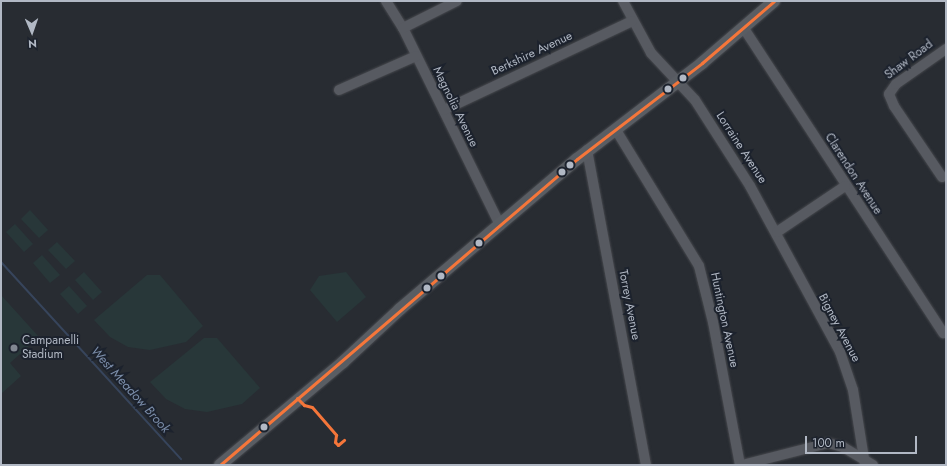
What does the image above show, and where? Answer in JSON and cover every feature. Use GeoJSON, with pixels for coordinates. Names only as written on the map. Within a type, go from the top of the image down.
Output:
{"type":"FeatureCollection","features":[{"type":"Feature","properties":{"kind":"main road"},"geometry":{"type":"LineString","coordinates":[[220,465],[343,362],[587,150],[616,130],[677,83],[774,1]]}},
{"type":"Feature","properties":{"kind":"street","name":"Magnolia Avenue"},"geometry":{"type":"LineString","coordinates":[[386,1],[402,28],[444,110],[500,225]]}},
{"type":"Feature","properties":{"kind":"street"},"geometry":{"type":"LineString","coordinates":[[402,28],[457,1]]}},
{"type":"Feature","properties":{"kind":"street","name":"Lorraine Avenue"},"geometry":{"type":"LineString","coordinates":[[623,1],[632,21],[651,53],[694,100],[777,232]]}},
{"type":"Feature","properties":{"kind":"street","name":"Berkshire Avenue"},"geometry":{"type":"LineString","coordinates":[[444,110],[632,21]]}},
{"type":"Feature","properties":{"kind":"street","name":"Clarendon Avenue"},"geometry":{"type":"LineString","coordinates":[[743,27],[942,333]]}},
{"type":"Feature","properties":{"kind":"street","name":"Shaw Road"},"geometry":{"type":"LineString","coordinates":[[942,177],[892,102],[889,94],[896,84],[946,49]]}},
{"type":"Feature","properties":{"kind":"street"},"geometry":{"type":"LineString","coordinates":[[339,90],[416,56]]}},
{"type":"Feature","properties":{"kind":"street","name":"Huntington Avenue"},"geometry":{"type":"LineString","coordinates":[[616,130],[701,271],[713,322],[741,465]]}},
{"type":"Feature","properties":{"kind":"street","name":"Torrey Avenue"},"geometry":{"type":"LineString","coordinates":[[587,150],[646,465]]}},
{"type":"Feature","properties":{"kind":"street"},"geometry":{"type":"LineString","coordinates":[[777,232],[845,186]]}},
{"type":"Feature","properties":{"kind":"street","name":"Bigney Avenue"},"geometry":{"type":"LineString","coordinates":[[777,232],[802,285],[846,366],[857,406],[868,464]]}},
{"type":"Feature","properties":{"kind":"street"},"geometry":{"type":"LineString","coordinates":[[741,465],[775,458],[825,443],[839,445],[868,464]]}},
{"type":"Feature","properties":{"kind":"shaded area"},"geometry":{"type":"Polygon","coordinates":[[[30,210],[48,230],[39,238],[21,219],[30,210]]]}},
{"type":"Feature","properties":{"kind":"shaded area"},"geometry":{"type":"Polygon","coordinates":[[[15,224],[33,244],[24,252],[6,232],[15,224]]]}},
{"type":"Feature","properties":{"kind":"shaded area"},"geometry":{"type":"Polygon","coordinates":[[[57,242],[75,261],[66,269],[48,250],[57,242]]]}},
{"type":"Feature","properties":{"kind":"shaded area"},"geometry":{"type":"Polygon","coordinates":[[[42,255],[60,275],[50,283],[33,263],[42,255]]]}},
{"type":"Feature","properties":{"kind":"shaded area"},"geometry":{"type":"Polygon","coordinates":[[[84,272],[102,292],[93,300],[75,280],[84,272]]]}},
{"type":"Feature","properties":{"kind":"shaded area"},"geometry":{"type":"Polygon","coordinates":[[[346,272],[366,297],[337,322],[310,290],[319,276],[346,272]]]}},
{"type":"Feature","properties":{"kind":"shaded area"},"geometry":{"type":"Polygon","coordinates":[[[147,275],[160,275],[203,326],[186,342],[150,350],[128,347],[110,337],[94,320],[147,275]]]}},
{"type":"Feature","properties":{"kind":"shaded area"},"geometry":{"type":"Polygon","coordinates":[[[69,286],[87,306],[78,314],[60,294],[69,286]]]}},
{"type":"Feature","properties":{"kind":"shaded area","name":"Campanelli Stadium"},"geometry":{"type":"Polygon","coordinates":[[[1,295],[39,337],[10,363],[21,376],[1,394],[1,295]]]}},
{"type":"Feature","properties":{"kind":"shaded area"},"geometry":{"type":"Polygon","coordinates":[[[204,338],[217,338],[260,388],[242,404],[207,412],[185,409],[166,399],[150,382],[204,338]]]}},
{"type":"Feature","properties":{"kind":"waterway","name":"West Meadow Brook"},"geometry":{"type":"LineString","coordinates":[[1,262],[181,459]]}},
{"type":"Feature","properties":{"kind":"transit line"},"geometry":{"type":"LineString","coordinates":[[220,465],[577,159],[702,63],[774,1]]}},
{"type":"Feature","properties":{"kind":"transit line"},"geometry":{"type":"LineString","coordinates":[[297,398],[304,405],[312,407],[336,435],[335,442],[338,445],[344,440]]}},
{"type":"Feature","properties":{"kind":"place","name":"Campanelli Stadium"},"geometry":{"type":"Point","coordinates":[14,348]}}]}
